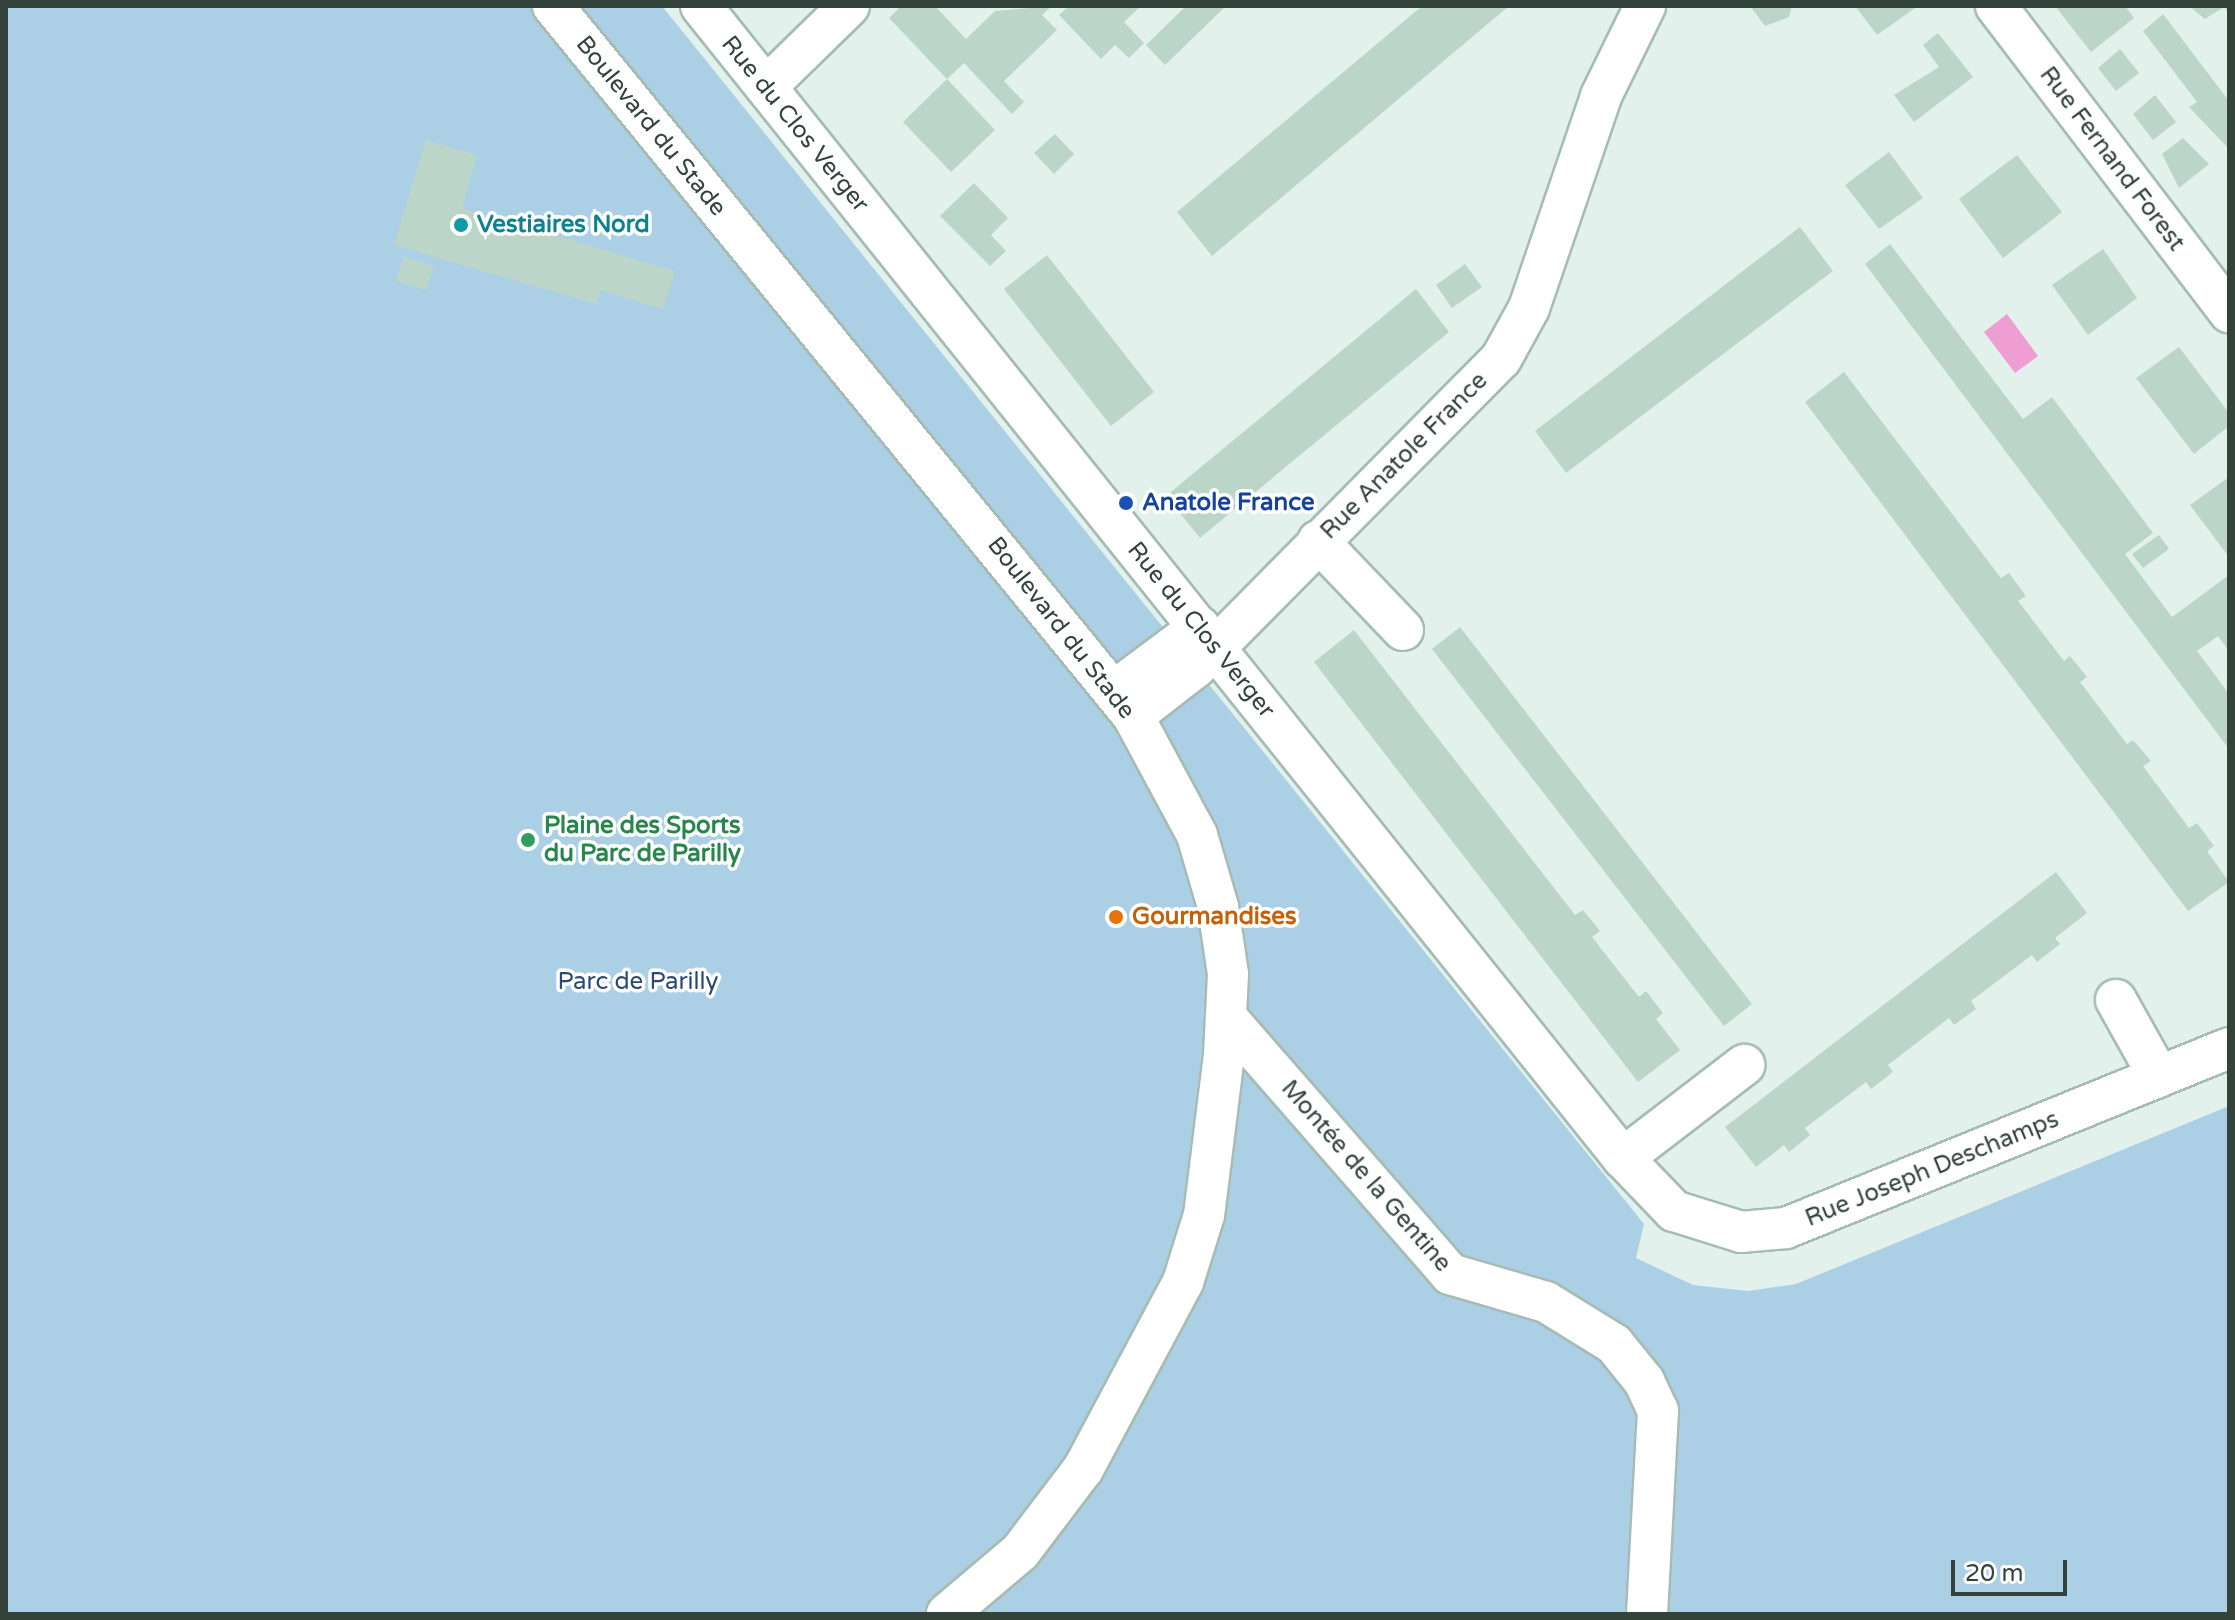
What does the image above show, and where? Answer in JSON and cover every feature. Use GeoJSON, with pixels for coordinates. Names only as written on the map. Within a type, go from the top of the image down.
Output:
{"type":"FeatureCollection","features":[{"type":"Feature","properties":{"kind":"street","name":"Boulevard du Stade"},"geometry":{"type":"LineString","coordinates":[[553,6],[1130,714],[1204,851],[1228,974],[1227,1018],[1204,1215],[1183,1282],[1139,1371],[1083,1469],[1020,1552],[947,1614]]}},
{"type":"Feature","properties":{"kind":"street","name":"Rue du Clos Verger"},"geometry":{"type":"LineString","coordinates":[[701,6],[1631,1169]]}},
{"type":"Feature","properties":{"kind":"street"},"geometry":{"type":"LineString","coordinates":[[766,87],[849,6]]}},
{"type":"Feature","properties":{"kind":"street","name":"Rue Anatole France"},"geometry":{"type":"LineString","coordinates":[[1130,714],[1216,647],[1501,359],[1529,308],[1601,96],[1645,6]]}},
{"type":"Feature","properties":{"kind":"street","name":"Rue Fernand Forest"},"geometry":{"type":"LineString","coordinates":[[1996,6],[2229,312]]}},
{"type":"Feature","properties":{"kind":"street"},"geometry":{"type":"LineString","coordinates":[[1318,541],[1403,630]]}},
{"type":"Feature","properties":{"kind":"street"},"geometry":{"type":"LineString","coordinates":[[2116,1000],[2159,1077]]}},
{"type":"Feature","properties":{"kind":"street","name":"Montée de la Gentine"},"geometry":{"type":"LineString","coordinates":[[1227,1018],[1450,1274],[1546,1302],[1614,1344],[1644,1381],[1658,1411],[1647,1614]]}},
{"type":"Feature","properties":{"kind":"street","name":"Rue Joseph Deschamps"},"geometry":{"type":"LineString","coordinates":[[1631,1169],[1674,1211],[1706,1225],[1786,1228],[2229,1048]]}},
{"type":"Feature","properties":{"kind":"street"},"geometry":{"type":"LineString","coordinates":[[1631,1169],[1744,1065]]}},
{"type":"Feature","properties":{"kind":"green space","name":"Parc de Parilly"},"geometry":{"type":"Polygon","coordinates":[[[6,6],[662,6],[1644,1224],[1636,1258],[1693,1285],[1748,1291],[1796,1284],[2229,1106],[2229,1614],[6,1614],[6,6]]]}},
{"type":"Feature","properties":{"kind":"shaded area"},"geometry":{"type":"Polygon","coordinates":[[[2007,314],[2038,356],[2015,373],[1984,332],[2007,314]]]}},
{"type":"Feature","properties":{"kind":"building"},"geometry":{"type":"Polygon","coordinates":[[[901,6],[935,6],[966,39],[995,11],[1052,6],[1042,15],[1057,30],[1004,81],[1024,102],[1012,114],[964,63],[947,79],[889,18],[901,6]]]}},
{"type":"Feature","properties":{"kind":"building"},"geometry":{"type":"Polygon","coordinates":[[[1069,6],[1141,6],[1124,22],[1144,43],[1129,58],[1115,45],[1101,59],[1059,15],[1069,6]]]}},
{"type":"Feature","properties":{"kind":"building"},"geometry":{"type":"Polygon","coordinates":[[[1186,6],[1226,6],[1165,65],[1146,45],[1186,6]]]}},
{"type":"Feature","properties":{"kind":"building"},"geometry":{"type":"Polygon","coordinates":[[[1422,6],[1509,6],[1212,256],[1177,212],[1422,6]]]}},
{"type":"Feature","properties":{"kind":"building"},"geometry":{"type":"Polygon","coordinates":[[[1750,6],[1792,6],[1789,17],[1765,26],[1750,6]]]}},
{"type":"Feature","properties":{"kind":"building"},"geometry":{"type":"Polygon","coordinates":[[[1855,6],[1918,6],[1877,35],[1855,6]]]}},
{"type":"Feature","properties":{"kind":"building"},"geometry":{"type":"Polygon","coordinates":[[[2055,6],[2125,6],[2134,18],[2091,52],[2055,6]]]}},
{"type":"Feature","properties":{"kind":"building"},"geometry":{"type":"Polygon","coordinates":[[[2189,6],[2229,6],[2229,13],[2224,7],[2205,19],[2189,6]]]}},
{"type":"Feature","properties":{"kind":"building"},"geometry":{"type":"Polygon","coordinates":[[[2163,14],[2229,101],[2229,149],[2189,107],[2197,102],[2143,31],[2163,14]]]}},
{"type":"Feature","properties":{"kind":"building"},"geometry":{"type":"Polygon","coordinates":[[[1938,33],[1973,77],[1914,122],[1894,95],[1939,67],[1923,45],[1938,33]]]}},
{"type":"Feature","properties":{"kind":"building"},"geometry":{"type":"Polygon","coordinates":[[[2120,49],[2139,73],[2116,91],[2098,68],[2120,49]]]}},
{"type":"Feature","properties":{"kind":"building"},"geometry":{"type":"Polygon","coordinates":[[[947,79],[995,130],[951,172],[903,122],[947,79]]]}},
{"type":"Feature","properties":{"kind":"building"},"geometry":{"type":"Polygon","coordinates":[[[2155,95],[2176,122],[2153,140],[2133,114],[2155,95]]]}},
{"type":"Feature","properties":{"kind":"building"},"geometry":{"type":"Polygon","coordinates":[[[1055,134],[1074,154],[1054,174],[1034,153],[1055,134]]]}},
{"type":"Feature","properties":{"kind":"building"},"geometry":{"type":"Polygon","coordinates":[[[2183,138],[2209,164],[2179,188],[2162,154],[2183,138]]]}},
{"type":"Feature","properties":{"kind":"building","name":"Vestiaires Nord"},"geometry":{"type":"Polygon","coordinates":[[[426,140],[477,155],[462,208],[675,271],[663,309],[600,290],[596,304],[394,245],[426,140]]]}},
{"type":"Feature","properties":{"kind":"building"},"geometry":{"type":"Polygon","coordinates":[[[1889,152],[1923,198],[1879,229],[1845,185],[1889,152]]]}},
{"type":"Feature","properties":{"kind":"building"},"geometry":{"type":"Polygon","coordinates":[[[2017,155],[2062,212],[2003,258],[1959,199],[2017,155]]]}},
{"type":"Feature","properties":{"kind":"building"},"geometry":{"type":"Polygon","coordinates":[[[974,183],[1008,218],[991,235],[1006,251],[990,266],[940,216],[974,183]]]}},
{"type":"Feature","properties":{"kind":"building"},"geometry":{"type":"Polygon","coordinates":[[[1800,227],[1833,271],[1566,473],[1535,431],[1800,227]]]}},
{"type":"Feature","properties":{"kind":"building"},"geometry":{"type":"Polygon","coordinates":[[[1890,244],[2023,419],[2052,397],[2153,533],[2125,554],[2172,617],[2229,575],[2229,651],[2218,636],[2197,651],[2229,694],[2229,749],[1865,264],[1890,244]]]}},
{"type":"Feature","properties":{"kind":"building"},"geometry":{"type":"Polygon","coordinates":[[[2103,249],[2137,298],[2088,335],[2052,285],[2103,249]]]}},
{"type":"Feature","properties":{"kind":"building"},"geometry":{"type":"Polygon","coordinates":[[[1047,255],[1154,392],[1111,426],[1004,289],[1047,255]]]}},
{"type":"Feature","properties":{"kind":"building"},"geometry":{"type":"Polygon","coordinates":[[[404,256],[434,266],[426,290],[396,281],[404,256]]]}},
{"type":"Feature","properties":{"kind":"building"},"geometry":{"type":"Polygon","coordinates":[[[1465,264],[1482,287],[1452,308],[1436,285],[1465,264]]]}},
{"type":"Feature","properties":{"kind":"building"},"geometry":{"type":"Polygon","coordinates":[[[1416,289],[1449,332],[1200,538],[1166,496],[1416,289]]]}},
{"type":"Feature","properties":{"kind":"building"},"geometry":{"type":"Polygon","coordinates":[[[2179,347],[2229,413],[2229,426],[2194,454],[2136,378],[2179,347]]]}},
{"type":"Feature","properties":{"kind":"building"},"geometry":{"type":"Polygon","coordinates":[[[1844,372],[2001,578],[2009,573],[2026,596],[2018,601],[2064,661],[2070,656],[2087,677],[2080,682],[2127,744],[2133,740],[2151,761],[2143,766],[2189,828],[2197,823],[2214,846],[2207,851],[2229,882],[2188,911],[1805,402],[1844,372]]]}},
{"type":"Feature","properties":{"kind":"building"},"geometry":{"type":"Polygon","coordinates":[[[2229,477],[2229,557],[2190,505],[2229,477]]]}},
{"type":"Feature","properties":{"kind":"building"},"geometry":{"type":"Polygon","coordinates":[[[2159,535],[2169,549],[2143,568],[2132,554],[2159,535]]]}},
{"type":"Feature","properties":{"kind":"building"},"geometry":{"type":"Polygon","coordinates":[[[1460,627],[1752,1004],[1724,1026],[1432,649],[1460,627]]]}},
{"type":"Feature","properties":{"kind":"building"},"geometry":{"type":"Polygon","coordinates":[[[1354,630],[1575,915],[1583,910],[1600,931],[1592,937],[1639,997],[1646,991],[1663,1013],[1656,1019],[1680,1050],[1638,1082],[1314,662],[1354,630]]]}},
{"type":"Feature","properties":{"kind":"building"},"geometry":{"type":"Polygon","coordinates":[[[2056,872],[2087,913],[2055,938],[2060,944],[2037,962],[2032,955],[1971,1001],[1976,1009],[1954,1025],[1949,1018],[1888,1065],[1893,1072],[1871,1089],[1866,1082],[1805,1128],[1810,1135],[1789,1152],[1784,1145],[1756,1167],[1725,1127],[2056,872]]]}},
{"type":"Feature","properties":{"kind":"place","name":"Vestiaires Nord"},"geometry":{"type":"Point","coordinates":[461,225]}},
{"type":"Feature","properties":{"kind":"place","name":"Anatole France"},"geometry":{"type":"Point","coordinates":[1126,503]}},
{"type":"Feature","properties":{"kind":"place","name":"Plaine des Sports du Parc de Parilly"},"geometry":{"type":"Point","coordinates":[528,840]}},
{"type":"Feature","properties":{"kind":"place","name":"Gourmandises"},"geometry":{"type":"Point","coordinates":[1116,917]}}]}
